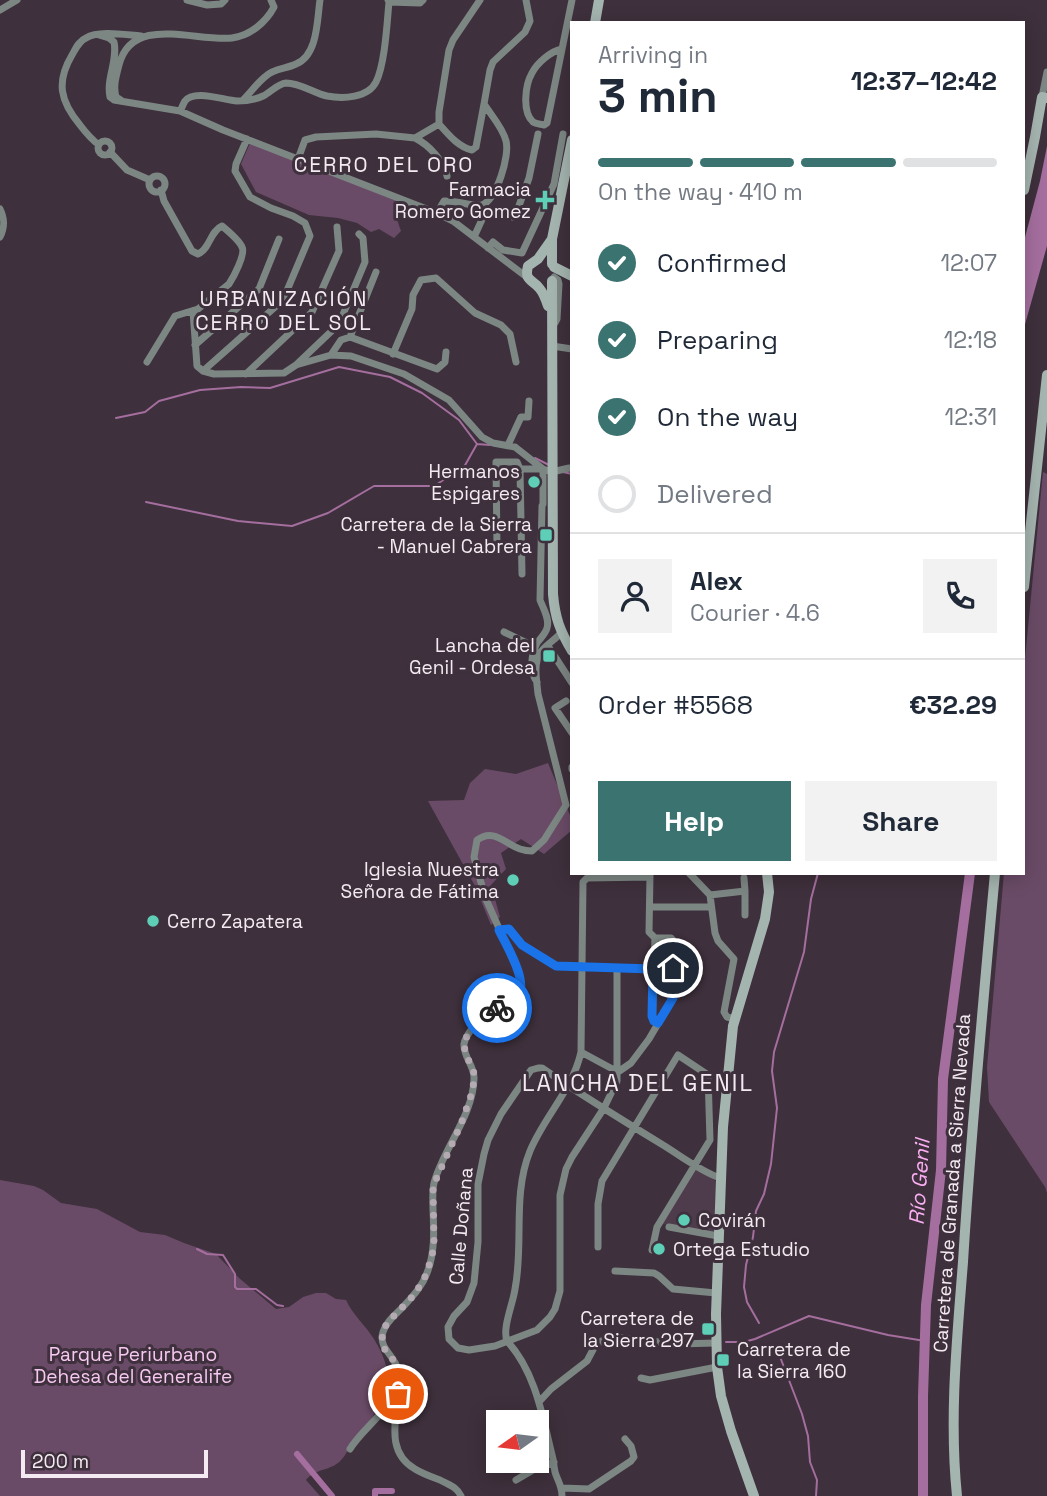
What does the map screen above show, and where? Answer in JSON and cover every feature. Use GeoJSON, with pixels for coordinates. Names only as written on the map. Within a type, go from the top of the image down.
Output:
{"type":"FeatureCollection","features":[{"type":"Feature","properties":{"kind":"street"},"geometry":{"type":"LineString","coordinates":[[0,10],[16,0]]}},
{"type":"Feature","properties":{"kind":"street"},"geometry":{"type":"LineString","coordinates":[[187,0],[206,5],[221,4],[225,0]]}},
{"type":"Feature","properties":{"kind":"street"},"geometry":{"type":"LineString","coordinates":[[146,362],[173,318],[180,313],[193,311],[231,282],[243,249],[225,228],[220,226],[204,251],[194,253],[164,201],[161,190],[165,184],[161,177],[156,176],[150,180],[127,170],[110,152],[109,142],[105,141],[99,145],[90,138],[72,116],[63,99],[63,74],[84,38],[99,35],[117,37],[172,34],[235,38],[258,26],[269,15],[274,7],[271,0]]}},
{"type":"Feature","properties":{"kind":"street"},"geometry":{"type":"LineString","coordinates":[[243,100],[267,74],[303,61],[314,41],[320,0]]}},
{"type":"Feature","properties":{"kind":"street"},"geometry":{"type":"LineString","coordinates":[[180,111],[186,99],[195,95],[254,100],[285,83],[326,96],[340,97],[367,92],[376,83],[381,64],[388,1],[423,0]]}},
{"type":"Feature","properties":{"kind":"street"},"geometry":{"type":"LineString","coordinates":[[480,0],[449,50],[439,112],[439,124],[450,137],[466,149],[472,150],[476,147],[493,62],[525,32],[530,21],[526,0]]}},
{"type":"Feature","properties":{"kind":"street"},"geometry":{"type":"LineString","coordinates":[[562,49],[547,57],[534,69],[530,77],[525,103],[532,121],[537,124],[544,125],[547,122],[562,49],[572,0]]}},
{"type":"Feature","properties":{"kind":"street"},"geometry":{"type":"LineString","coordinates":[[595,21],[599,0]]}},
{"type":"Feature","properties":{"kind":"street"},"geometry":{"type":"LineString","coordinates":[[123,102],[116,97],[115,81],[121,56],[135,40],[145,36]]}},
{"type":"Feature","properties":{"kind":"street"},"geometry":{"type":"LineString","coordinates":[[117,37],[127,42],[127,47]]}},
{"type":"Feature","properties":{"kind":"street"},"geometry":{"type":"LineString","coordinates":[[117,37],[109,81],[110,97],[114,100],[180,111],[437,213],[453,220],[523,275],[552,239]]}},
{"type":"Feature","properties":{"kind":"street"},"geometry":{"type":"LineString","coordinates":[[1025,185],[1047,72]]}},
{"type":"Feature","properties":{"kind":"street"},"geometry":{"type":"LineString","coordinates":[[437,213],[444,201],[482,205],[490,198],[498,184],[508,148],[505,138],[484,104]]}},
{"type":"Feature","properties":{"kind":"street"},"geometry":{"type":"LineString","coordinates":[[415,138],[439,124]]}},
{"type":"Feature","properties":{"kind":"street"},"geometry":{"type":"LineString","coordinates":[[298,159],[306,141],[316,137],[376,134],[415,138],[422,141],[442,164],[447,176]]}},
{"type":"Feature","properties":{"kind":"street"},"geometry":{"type":"LineString","coordinates":[[474,237],[485,213],[516,214],[529,178],[538,134]]}},
{"type":"Feature","properties":{"kind":"street"},"geometry":{"type":"LineString","coordinates":[[488,248],[493,242],[503,250],[522,253],[554,184],[568,137]]}},
{"type":"Feature","properties":{"kind":"street"},"geometry":{"type":"LineString","coordinates":[[350,1449],[389,1403],[399,1385],[399,1372],[383,1347],[382,1334],[387,1323],[415,1294],[430,1265],[434,1243],[433,1186],[473,1090],[474,1073],[465,1052],[464,1041],[483,1017],[511,1003],[520,993],[518,971],[485,897],[474,857],[477,840],[484,835],[498,836],[521,849],[532,851],[569,808],[543,716],[537,682],[537,660],[540,653],[567,633],[554,612],[548,471],[552,239],[568,137]]}},
{"type":"Feature","properties":{"kind":"street"},"geometry":{"type":"LineString","coordinates":[[203,371],[283,300],[310,236],[305,223],[250,197],[235,171],[247,139]]}},
{"type":"Feature","properties":{"kind":"street"},"geometry":{"type":"LineString","coordinates":[[0,209],[4,222],[0,237]]}},
{"type":"Feature","properties":{"kind":"street"},"geometry":{"type":"LineString","coordinates":[[531,267],[526,263],[527,251],[542,221],[556,219]]}},
{"type":"Feature","properties":{"kind":"street"},"geometry":{"type":"LineString","coordinates":[[246,374],[312,312],[339,251],[337,227]]}},
{"type":"Feature","properties":{"kind":"street"},"geometry":{"type":"LineString","coordinates":[[193,311],[197,366],[203,371],[214,374],[284,373],[339,324],[365,262],[363,238],[359,234]]}},
{"type":"Feature","properties":{"kind":"street"},"geometry":{"type":"LineString","coordinates":[[195,345],[259,289],[279,239]]}},
{"type":"Feature","properties":{"kind":"street"},"geometry":{"type":"LineString","coordinates":[[531,267],[546,260],[558,280],[557,319],[552,326]]}},
{"type":"Feature","properties":{"kind":"street"},"geometry":{"type":"LineString","coordinates":[[531,267],[531,283],[538,286],[545,285],[553,273]]}},
{"type":"Feature","properties":{"kind":"street"},"geometry":{"type":"LineString","coordinates":[[350,337],[376,272]]}},
{"type":"Feature","properties":{"kind":"street"},"geometry":{"type":"LineString","coordinates":[[553,273],[569,275]]}},
{"type":"Feature","properties":{"kind":"street"},"geometry":{"type":"LineString","coordinates":[[393,354],[421,279],[436,278],[475,313],[501,325],[510,334],[516,362]]}},
{"type":"Feature","properties":{"kind":"street"},"geometry":{"type":"LineString","coordinates":[[538,286],[551,312]]}},
{"type":"Feature","properties":{"kind":"street"},"geometry":{"type":"LineString","coordinates":[[331,355],[341,340],[350,337],[437,369],[445,362],[446,352]]}},
{"type":"Feature","properties":{"kind":"street"},"geometry":{"type":"LineString","coordinates":[[552,346],[570,349]]}},
{"type":"Feature","properties":{"kind":"street"},"geometry":{"type":"LineString","coordinates":[[296,365],[331,355],[351,356],[404,374],[449,400],[482,438],[515,447],[548,471]]}},
{"type":"Feature","properties":{"kind":"street"},"geometry":{"type":"LineString","coordinates":[[1025,577],[1047,375]]}},
{"type":"Feature","properties":{"kind":"street"},"geometry":{"type":"LineString","coordinates":[[508,445],[522,417],[528,417],[529,401]]}},
{"type":"Feature","properties":{"kind":"street"},"geometry":{"type":"LineString","coordinates":[[1043,414],[1047,401]]}},
{"type":"Feature","properties":{"kind":"street"},"geometry":{"type":"LineString","coordinates":[[497,550],[496,462],[517,462],[520,469],[522,574]]}},
{"type":"Feature","properties":{"kind":"street"},"geometry":{"type":"LineString","coordinates":[[520,469],[548,471],[570,468]]}},
{"type":"Feature","properties":{"kind":"street"},"geometry":{"type":"LineString","coordinates":[[537,682],[531,670],[535,646],[548,628],[546,613],[540,600],[543,505],[548,471]]}},
{"type":"Feature","properties":{"kind":"street"},"geometry":{"type":"LineString","coordinates":[[504,632],[535,646]]}},
{"type":"Feature","properties":{"kind":"street"},"geometry":{"type":"LineString","coordinates":[[548,646],[570,680]]}},
{"type":"Feature","properties":{"kind":"street"},"geometry":{"type":"LineString","coordinates":[[566,701],[555,708],[570,730]]}},
{"type":"Feature","properties":{"kind":"street"},"geometry":{"type":"LineString","coordinates":[[625,1439],[631,1446],[634,1457],[631,1461],[589,1489],[562,1492],[539,1402],[530,1377],[520,1357],[507,1341],[505,1333],[513,1303],[519,1257],[522,1175],[530,1150],[577,1068],[582,1052],[585,880],[647,875],[649,932],[655,938],[652,1016],[658,1023]]}},
{"type":"Feature","properties":{"kind":"street"},"geometry":{"type":"LineString","coordinates":[[691,875],[710,895],[712,922],[718,941],[734,959],[724,1012],[727,1017],[735,1019]]}},
{"type":"Feature","properties":{"kind":"street"},"geometry":{"type":"LineString","coordinates":[[754,1496],[724,1410],[717,1367],[716,1293],[720,1178],[733,1026],[765,919],[769,892],[767,875]]}},
{"type":"Feature","properties":{"kind":"street","name":"Carretera de Granada a Sierra Nevada"},"geometry":{"type":"LineString","coordinates":[[957,1496],[953,1433],[956,1361],[995,875]]}},
{"type":"Feature","properties":{"kind":"street"},"geometry":{"type":"LineString","coordinates":[[744,878],[745,915]]}},
{"type":"Feature","properties":{"kind":"street"},"geometry":{"type":"LineString","coordinates":[[710,895],[745,891]]}},
{"type":"Feature","properties":{"kind":"street"},"geometry":{"type":"LineString","coordinates":[[650,907],[711,906]]}},
{"type":"Feature","properties":{"kind":"street"},"geometry":{"type":"LineString","coordinates":[[499,930],[509,929],[522,945],[556,966],[653,969]]}},
{"type":"Feature","properties":{"kind":"street"},"geometry":{"type":"LineString","coordinates":[[618,1072],[631,1063],[649,1039],[673,998],[673,940],[655,938]]}},
{"type":"Feature","properties":{"kind":"street"},"geometry":{"type":"LineString","coordinates":[[507,1341],[537,1330],[555,1309],[560,1292],[562,1182],[572,1157],[613,1091],[618,1072],[617,969]]}},
{"type":"Feature","properties":{"kind":"street"},"geometry":{"type":"LineString","coordinates":[[717,1319],[735,1019]]}},
{"type":"Feature","properties":{"kind":"street"},"geometry":{"type":"LineString","coordinates":[[582,1052],[618,1072]]}},
{"type":"Feature","properties":{"kind":"street"},"geometry":{"type":"LineString","coordinates":[[598,1247],[598,1203],[602,1181],[678,1055],[708,1075],[710,1140],[694,1164],[652,1250]]}},
{"type":"Feature","properties":{"kind":"street","name":"Calle Doñana"},"geometry":{"type":"LineString","coordinates":[[507,1341],[495,1346],[463,1350],[453,1344],[448,1333],[450,1322],[467,1302],[474,1283],[478,1242],[478,1184],[488,1140],[501,1114],[531,1070],[542,1068],[634,1128],[720,1178]]}},
{"type":"Feature","properties":{"kind":"street"},"geometry":{"type":"LineString","coordinates":[[720,1178],[724,1172],[725,1154],[729,1144]]}},
{"type":"Feature","properties":{"kind":"street"},"geometry":{"type":"LineString","coordinates":[[720,1178],[725,1209]]}},
{"type":"Feature","properties":{"kind":"street"},"geometry":{"type":"LineString","coordinates":[[663,1227],[718,1236]]}},
{"type":"Feature","properties":{"kind":"street"},"geometry":{"type":"LineString","coordinates":[[615,1271],[653,1273],[673,1289],[716,1293]]}},
{"type":"Feature","properties":{"kind":"street"},"geometry":{"type":"LineString","coordinates":[[539,1402],[551,1389],[587,1362],[597,1343],[608,1338],[716,1343]]}},
{"type":"Feature","properties":{"kind":"street"},"geometry":{"type":"LineString","coordinates":[[641,1378],[650,1380],[717,1367]]}},
{"type":"Feature","properties":{"kind":"street"},"geometry":{"type":"LineString","coordinates":[[396,1392],[394,1438],[404,1460],[416,1469],[455,1487],[461,1496]]}},
{"type":"Feature","properties":{"kind":"street"},"geometry":{"type":"LineString","coordinates":[[516,1480],[554,1462]]}},
{"type":"Feature","properties":{"kind":"shaded area"},"geometry":{"type":"Polygon","coordinates":[[[1047,146],[1047,246],[1025,324],[1025,237],[1047,146]]]}},
{"type":"Feature","properties":{"kind":"shaded area"},"geometry":{"type":"Polygon","coordinates":[[[696,1169],[719,1183],[717,1233],[662,1224],[696,1169]]]}},
{"type":"Feature","properties":{"kind":"green space"},"geometry":{"type":"Polygon","coordinates":[[[250,143],[402,201],[394,211],[401,231],[394,238],[379,229],[371,232],[357,223],[309,215],[256,192],[241,164],[250,143]]]}},
{"type":"Feature","properties":{"kind":"green space"},"geometry":{"type":"Polygon","coordinates":[[[1043,472],[1047,474],[1047,1193],[989,1102],[987,1067],[1004,875],[1025,875],[1025,659],[1043,472]]]}},
{"type":"Feature","properties":{"kind":"green space"},"geometry":{"type":"Polygon","coordinates":[[[548,763],[570,815],[570,832],[544,854],[521,839],[501,853],[506,869],[491,885],[500,917],[491,925],[475,886],[428,801],[464,800],[470,783],[485,769],[516,774],[548,763]]]}},
{"type":"Feature","properties":{"kind":"green space","name":"Parque Periurbano Dehesa del Generalife"},"geometry":{"type":"Polygon","coordinates":[[[0,1180],[34,1186],[61,1203],[97,1209],[140,1232],[165,1235],[216,1254],[239,1278],[276,1309],[289,1307],[303,1297],[316,1293],[326,1293],[336,1299],[346,1300],[380,1350],[388,1380],[378,1409],[344,1457],[334,1466],[314,1473],[306,1480],[320,1496],[0,1496],[0,1180]]]}},
{"type":"Feature","properties":{"kind":"waterway"},"geometry":{"type":"LineString","coordinates":[[116,418],[145,412],[159,401],[200,390],[270,388],[339,367],[390,377],[422,393],[459,420],[477,444],[490,445]]}},
{"type":"Feature","properties":{"kind":"waterway"},"geometry":{"type":"LineString","coordinates":[[146,502],[238,521],[292,526],[328,513],[374,486],[434,486],[464,467],[477,444]]}},
{"type":"Feature","properties":{"kind":"waterway"},"geometry":{"type":"LineString","coordinates":[[535,458],[549,465]]}},
{"type":"Feature","properties":{"kind":"waterway"},"geometry":{"type":"LineString","coordinates":[[563,472],[570,474]]}},
{"type":"Feature","properties":{"kind":"waterway"},"geometry":{"type":"LineString","coordinates":[[759,1323],[747,1302],[744,1287],[746,1265],[756,1211],[764,1194],[771,1164],[777,1108],[772,1071],[774,1052],[804,952],[811,899],[817,875]]}},
{"type":"Feature","properties":{"kind":"waterway","name":"Río Genil"},"geometry":{"type":"LineString","coordinates":[[923,1496],[926,1305],[941,1170],[943,1079],[970,875]]}},
{"type":"Feature","properties":{"kind":"waterway"},"geometry":{"type":"LineString","coordinates":[[197,1249],[207,1254],[223,1255],[235,1274],[237,1289],[256,1289],[277,1305],[283,1306]]}},
{"type":"Feature","properties":{"kind":"waterway"},"geometry":{"type":"LineString","coordinates":[[726,1342],[755,1339],[809,1316],[925,1341]]}},
{"type":"Feature","properties":{"kind":"waterway"},"geometry":{"type":"LineString","coordinates":[[777,1349],[808,1436],[810,1462],[817,1480],[816,1496]]}},
{"type":"Feature","properties":{"kind":"waterway"},"geometry":{"type":"LineString","coordinates":[[297,1454],[332,1496]]}},
{"type":"Feature","properties":{"kind":"waterway"},"geometry":{"type":"LineString","coordinates":[[375,1496],[375,1491],[392,1491]]}},
{"type":"Feature","properties":{"kind":"way so far"},"geometry":{"type":"LineString","coordinates":[[398,1394],[399,1372],[383,1347],[382,1334],[387,1323],[415,1294],[426,1275],[434,1243],[433,1186],[473,1090],[474,1073],[466,1057],[464,1041],[473,1027],[497,1008]]}},
{"type":"Feature","properties":{"kind":"place","name":"Farmacia Romero Gomez"},"geometry":{"type":"Point","coordinates":[545,200]}},
{"type":"Feature","properties":{"kind":"place","name":"Hermanos Espigares"},"geometry":{"type":"Point","coordinates":[534,482]}},
{"type":"Feature","properties":{"kind":"place","name":"Carretera de la Sierra - Manuel Cabrera"},"geometry":{"type":"Point","coordinates":[546,535]}},
{"type":"Feature","properties":{"kind":"place","name":"Lancha del Genil - Ordesa"},"geometry":{"type":"Point","coordinates":[549,656]}},
{"type":"Feature","properties":{"kind":"place","name":"Iglesia Nuestra Señora de Fátima"},"geometry":{"type":"Point","coordinates":[513,880]}},
{"type":"Feature","properties":{"kind":"place","name":"Cerro Zapatera"},"geometry":{"type":"Point","coordinates":[153,921]}},
{"type":"Feature","properties":{"kind":"place","name":"Covirán"},"geometry":{"type":"Point","coordinates":[684,1220]}},
{"type":"Feature","properties":{"kind":"place","name":"Ortega Estudio"},"geometry":{"type":"Point","coordinates":[659,1249]}},
{"type":"Feature","properties":{"kind":"place","name":"Carretera de la Sierra 297"},"geometry":{"type":"Point","coordinates":[708,1329]}},
{"type":"Feature","properties":{"kind":"place","name":"Carretera de la Sierra 160"},"geometry":{"type":"Point","coordinates":[723,1360]}},
{"type":"Feature","properties":{"kind":"district","name":"CERRO DEL ORO"},"geometry":{"type":"Point","coordinates":[384,164]}},
{"type":"Feature","properties":{"kind":"district","name":"URBANIZACIÓN CERRO DEL SOL"},"geometry":{"type":"Point","coordinates":[284,310]}},
{"type":"Feature","properties":{"kind":"district","name":"LANCHA DEL GENIL"},"geometry":{"type":"Point","coordinates":[638,1083]}},
{"type":"Feature","properties":{"kind":"route"},"geometry":{"type":"LineString","coordinates":[[497,1008],[518,998],[521,989],[518,971],[499,930],[506,928],[522,945],[556,966],[653,969],[652,1016],[658,1023],[673,998],[673,968]]}}]}
